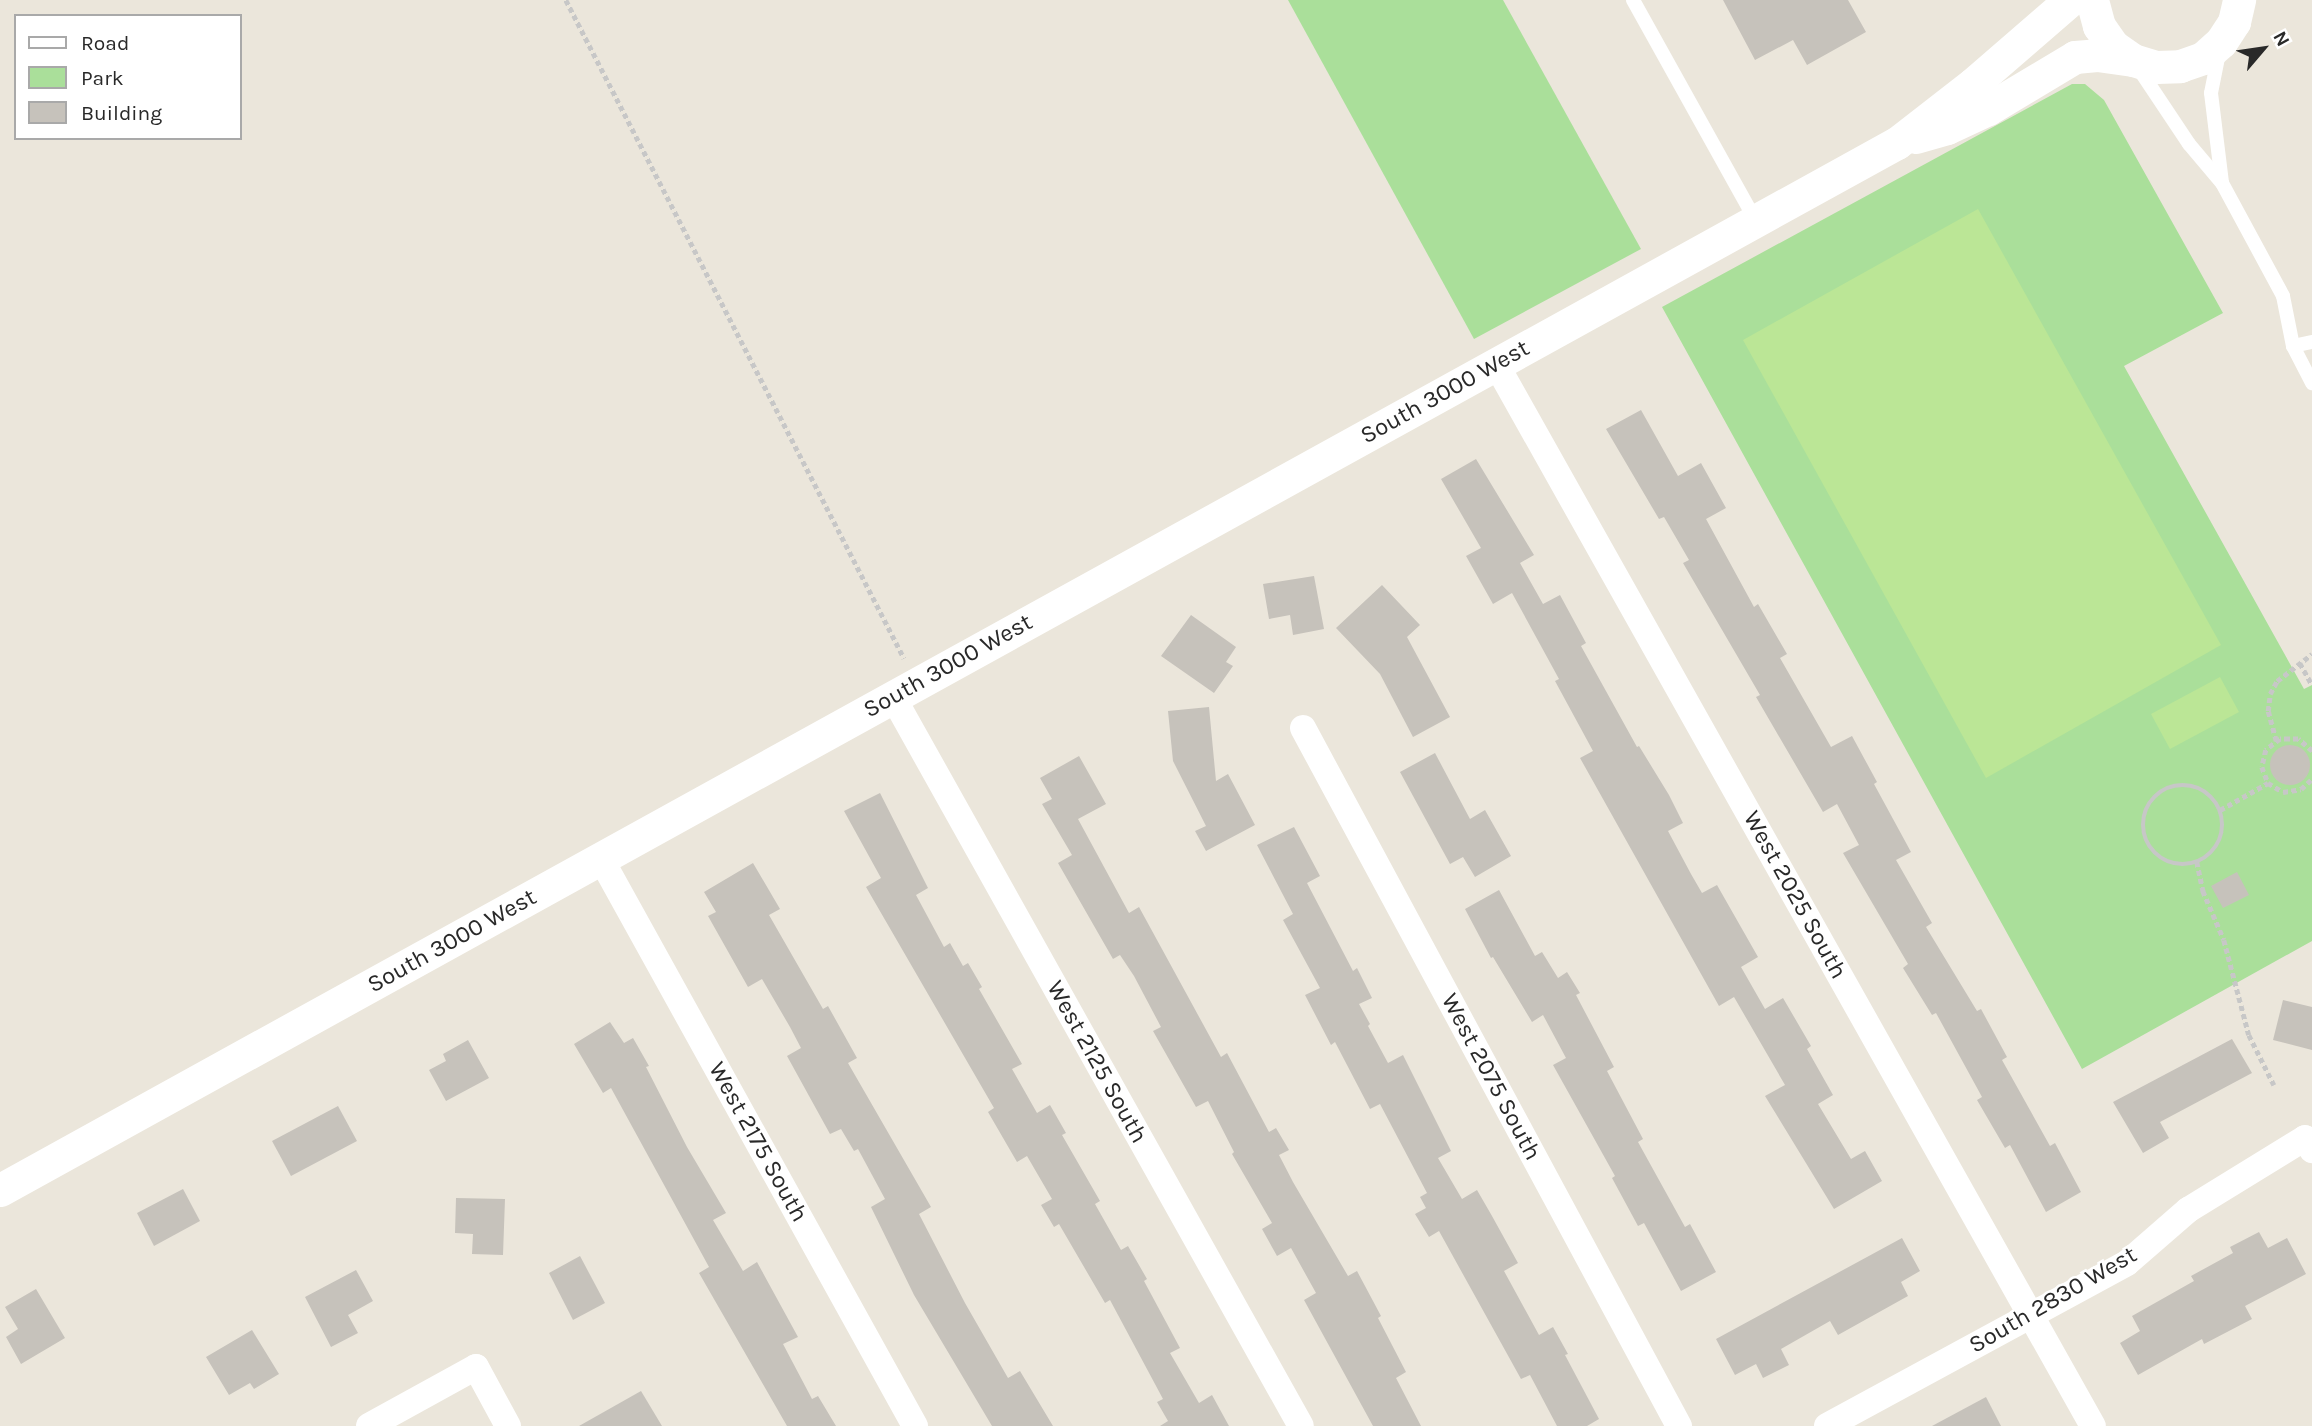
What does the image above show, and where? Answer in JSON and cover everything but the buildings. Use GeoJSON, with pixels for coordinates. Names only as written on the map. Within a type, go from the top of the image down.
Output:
{"type":"FeatureCollection","features":[{"type":"Feature","properties":{"kind":"street","name":"South 3000 West"},"geometry":{"type":"LineString","coordinates":[[0,1190],[1897,143],[1984,75],[2070,0]]}},
{"type":"Feature","properties":{"kind":"street"},"geometry":{"type":"LineString","coordinates":[[2092,0],[2099,26],[2113,46],[2133,60]]}},
{"type":"Feature","properties":{"kind":"street","name":"South 3000 West"},"geometry":{"type":"LineString","coordinates":[[1897,143],[1947,128],[1989,109],[2075,57],[2097,55],[2133,60],[2156,67],[2180,66],[2203,58],[2237,16]]}},
{"type":"Feature","properties":{"kind":"street","name":"West 2025 South"},"geometry":{"type":"LineString","coordinates":[[1496,364],[2093,1426]]}},
{"type":"Feature","properties":{"kind":"street","name":"West 2125 South"},"geometry":{"type":"LineString","coordinates":[[905,690],[1301,1426]]}},
{"type":"Feature","properties":{"kind":"street","name":"West 2075 South"},"geometry":{"type":"LineString","coordinates":[[1303,727],[1679,1426]]}},
{"type":"Feature","properties":{"kind":"street","name":"West 2175 South"},"geometry":{"type":"LineString","coordinates":[[601,859],[915,1426]]}},
{"type":"Feature","properties":{"kind":"street","name":"South 2830 West"},"geometry":{"type":"LineString","coordinates":[[1827,1426],[2127,1263],[2189,1210],[2309,1144]]}},
{"type":"Feature","properties":{"kind":"street"},"geometry":{"type":"LineString","coordinates":[[369,1426],[475,1367],[508,1426]]}},
{"type":"Feature","properties":{"kind":"lane"},"geometry":{"type":"LineString","coordinates":[[1633,0],[1756,221]]}},
{"type":"Feature","properties":{"kind":"lane"},"geometry":{"type":"LineString","coordinates":[[2222,183],[2211,93],[2237,16]]}},
{"type":"Feature","properties":{"kind":"lane"},"geometry":{"type":"LineString","coordinates":[[2133,60],[2189,144],[2222,183],[2283,296],[2293,346],[2312,383]]}},
{"type":"Feature","properties":{"kind":"lane"},"geometry":{"type":"LineString","coordinates":[[2293,346],[2312,342]]}},
{"type":"Feature","properties":{"kind":"path"},"geometry":{"type":"LineString","coordinates":[[566,0],[905,690]]}},
{"type":"Feature","properties":{"kind":"path"},"geometry":{"type":"LineString","coordinates":[[2276,741],[2268,712],[2270,694],[2277,681],[2312,654]]}},
{"type":"Feature","properties":{"kind":"path"},"geometry":{"type":"LineString","coordinates":[[2300,663],[2312,685]]}},
{"type":"Feature","properties":{"kind":"path"},"geometry":{"type":"LineString","coordinates":[[2312,751],[2298,739],[2289,737],[2276,741],[2263,758],[2262,767],[2268,783],[2283,792],[2301,789],[2312,779]]}},
{"type":"Feature","properties":{"kind":"path"},"geometry":{"type":"LineString","coordinates":[[2220,810],[2268,783]]}},
{"type":"Feature","properties":{"kind":"path"},"geometry":{"type":"LineString","coordinates":[[2193,786],[2208,794],[2220,810],[2222,827],[2219,841],[2209,855],[2197,862],[2171,864],[2153,852],[2144,833],[2146,811],[2163,791],[2193,786]]}},
{"type":"Feature","properties":{"kind":"path"},"geometry":{"type":"LineString","coordinates":[[2197,862],[2203,891],[2224,940],[2249,1035],[2274,1085]]}},
{"type":"Feature","properties":{"kind":"green space"},"geometry":{"type":"Polygon","coordinates":[[[1288,0],[1503,0],[1641,249],[1474,339],[1288,0]]]}},
{"type":"Feature","properties":{"kind":"green space"},"geometry":{"type":"Polygon","coordinates":[[[2072,84],[2085,84],[2104,100],[2223,313],[2124,366],[2304,689],[2312,685],[2312,941],[2082,1069],[1662,307],[2072,84]]]}},
{"type":"Feature","properties":{"kind":"green space"},"geometry":{"type":"Polygon","coordinates":[[[1978,209],[2221,645],[1986,778],[1743,340],[1978,209]]]}},
{"type":"Feature","properties":{"kind":"green space"},"geometry":{"type":"Polygon","coordinates":[[[2220,677],[2239,712],[2170,749],[2151,714],[2220,677]]]}}]}
